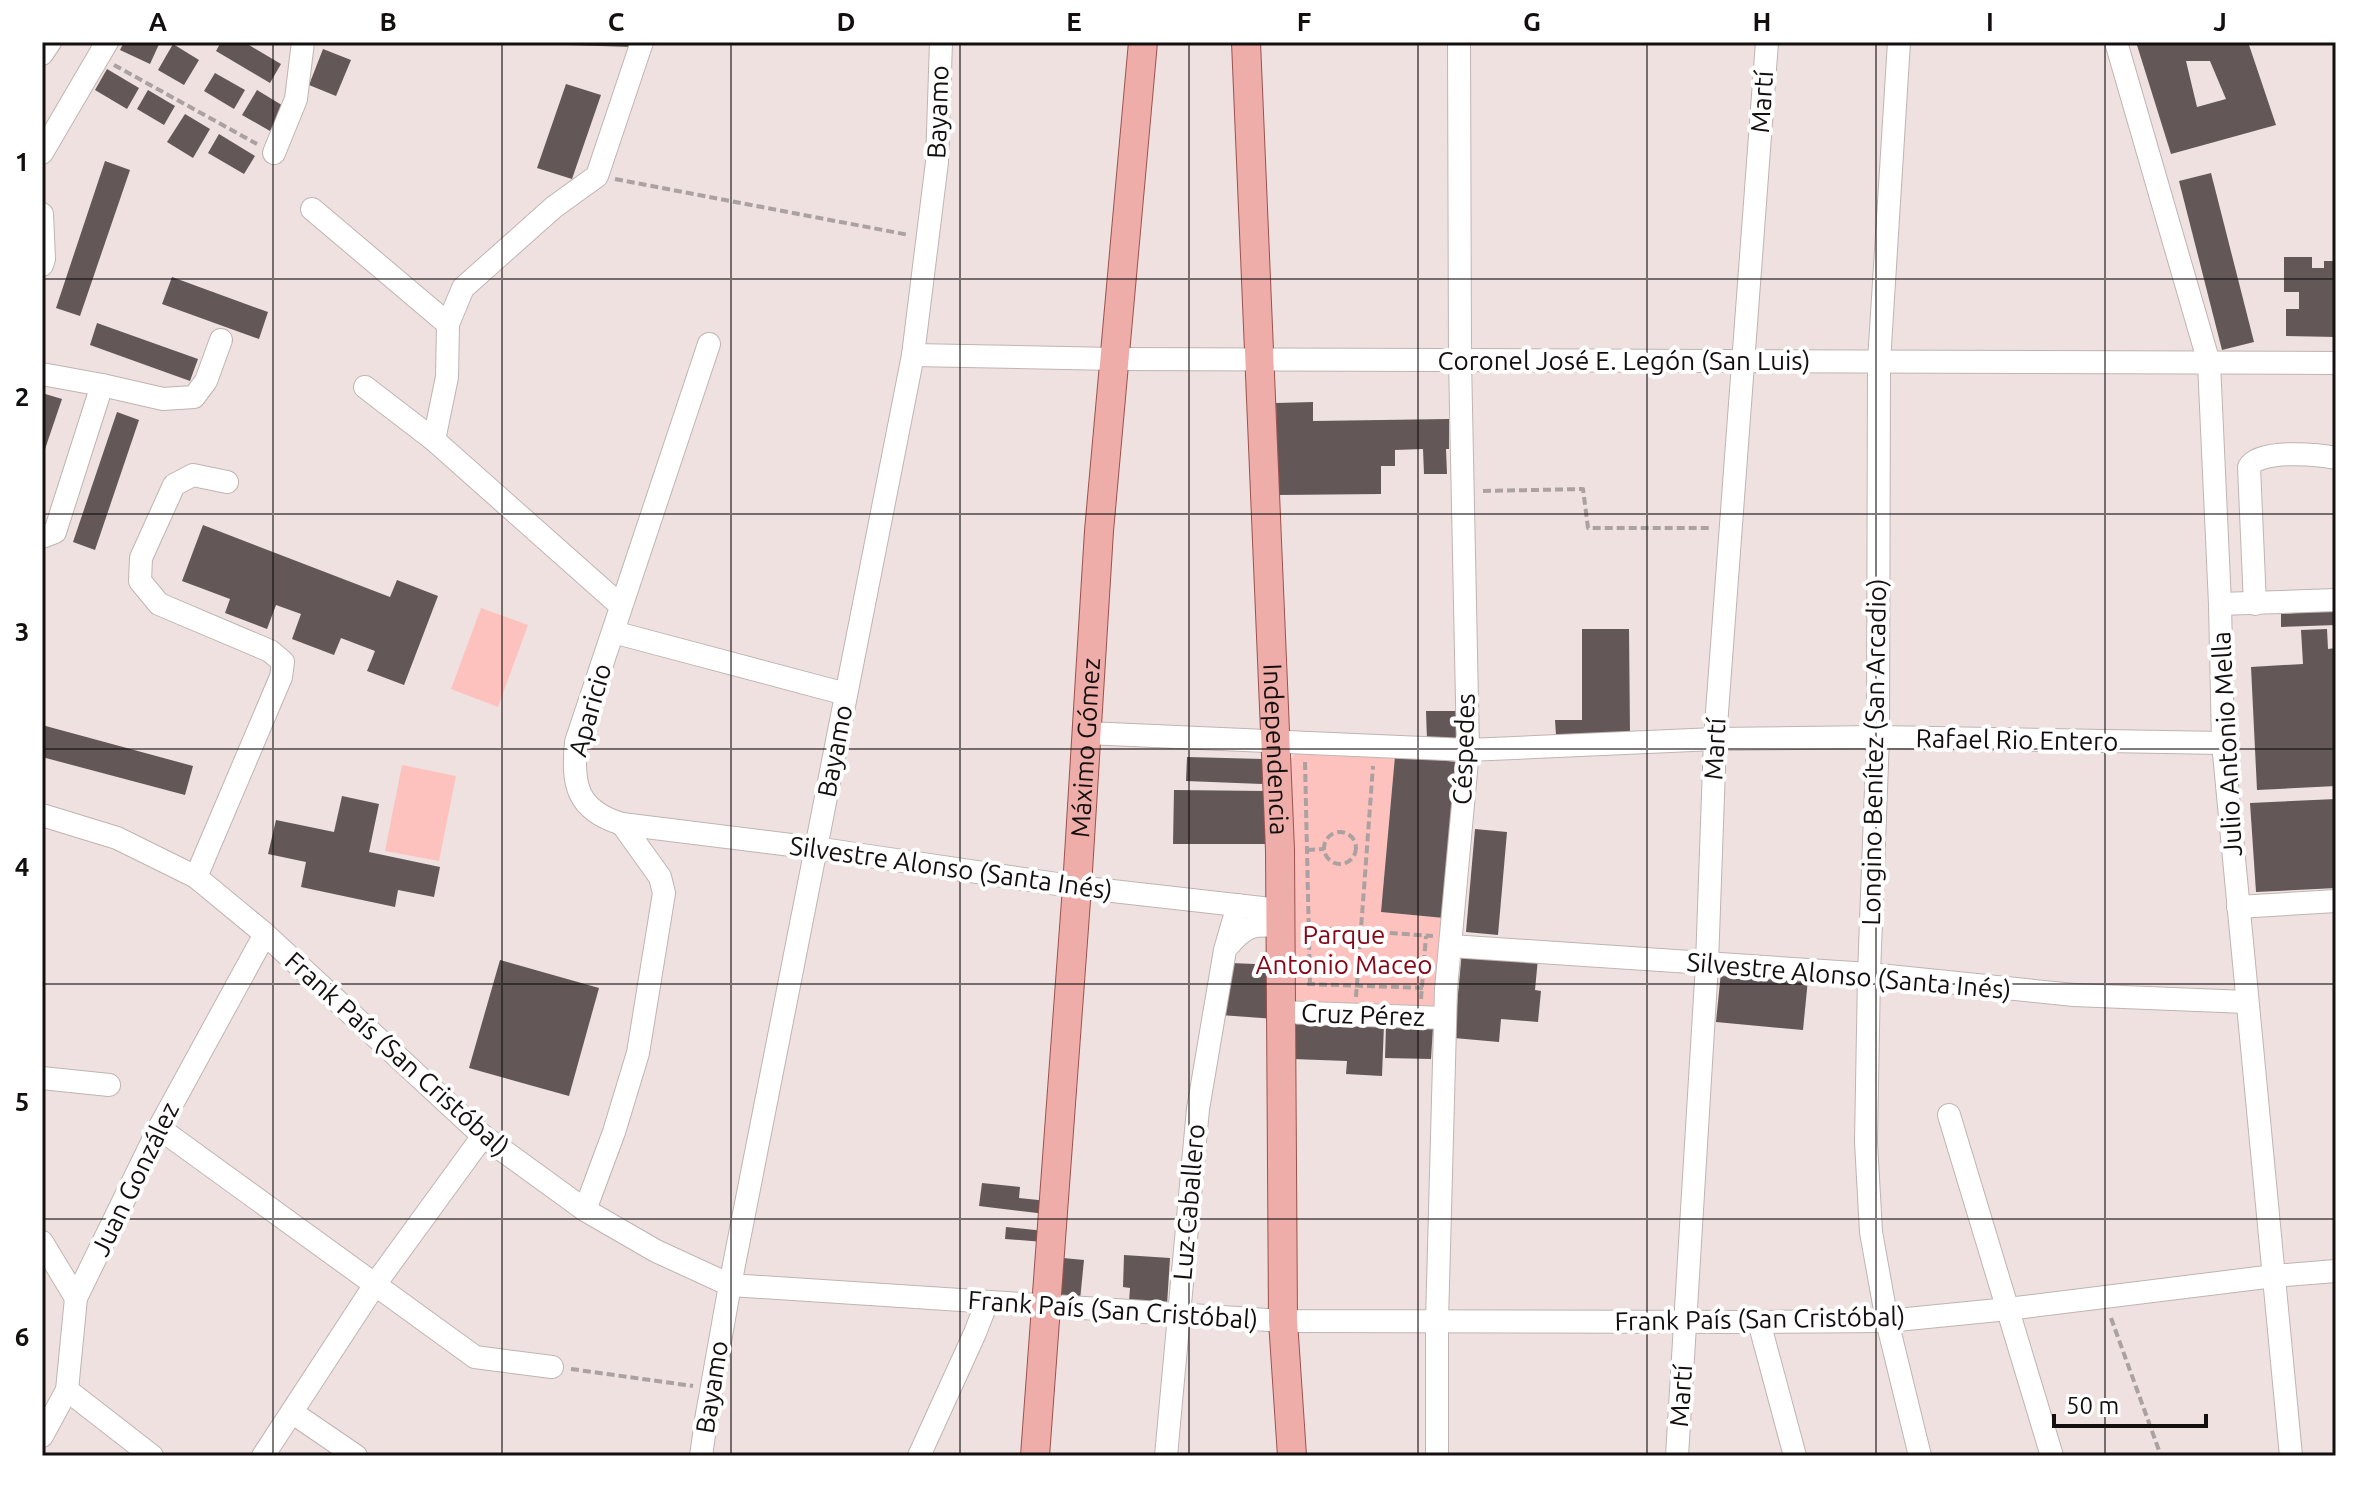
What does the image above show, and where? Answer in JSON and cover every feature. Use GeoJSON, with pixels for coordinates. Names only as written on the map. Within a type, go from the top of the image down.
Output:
{"type":"FeatureCollection","features":[{"type":"Feature","properties":{"kind":"main road","name":"Máximo Gómez"},"geometry":{"type":"LineString","coordinates":[[1035,1456],[1077,887],[1099,531],[1143,42]]}},
{"type":"Feature","properties":{"kind":"main road","name":"Independencia"},"geometry":{"type":"LineString","coordinates":[[1246,42],[1277,743],[1283,1321],[1292,1456]]}},
{"type":"Feature","properties":{"kind":"street"},"geometry":{"type":"LineString","coordinates":[[42,54],[50,42]]}},
{"type":"Feature","properties":{"kind":"street"},"geometry":{"type":"LineString","coordinates":[[274,153],[296,99],[303,42]]}},
{"type":"Feature","properties":{"kind":"street"},"geometry":{"type":"LineString","coordinates":[[434,440],[447,377],[448,324],[463,288],[554,207],[597,176],[642,42]]}},
{"type":"Feature","properties":{"kind":"street","name":"Bayamo"},"geometry":{"type":"LineString","coordinates":[[701,1456],[730,1285],[913,355],[937,162],[941,42]]}},
{"type":"Feature","properties":{"kind":"street","name":"Céspedes"},"geometry":{"type":"LineString","coordinates":[[1437,1456],[1437,1321],[1446,989],[1468,750],[1461,492],[1459,42]]}},
{"type":"Feature","properties":{"kind":"street","name":"Martí"},"geometry":{"type":"LineString","coordinates":[[1677,1456],[1707,964],[1715,739],[1767,42]]}},
{"type":"Feature","properties":{"kind":"street","name":"Longino Benítez (San Arcadio)"},"geometry":{"type":"LineString","coordinates":[[1899,42],[1879,362],[1878,737],[1866,1142],[1871,1232],[1887,1321],[1920,1456]]}},
{"type":"Feature","properties":{"kind":"street","name":"Julio Antonio Mella"},"geometry":{"type":"LineString","coordinates":[[2116,42],[2209,363],[2223,743],[2291,1456]]}},
{"type":"Feature","properties":{"kind":"street"},"geometry":{"type":"LineString","coordinates":[[42,153],[103,49]]}},
{"type":"Feature","properties":{"kind":"street"},"geometry":{"type":"LineString","coordinates":[[312,209],[448,324]]}},
{"type":"Feature","properties":{"kind":"street"},"geometry":{"type":"LineString","coordinates":[[42,214],[42,265]]}},
{"type":"Feature","properties":{"kind":"street"},"geometry":{"type":"LineString","coordinates":[[42,374],[163,399],[194,397],[206,381],[221,340]]}},
{"type":"Feature","properties":{"kind":"street","name":"Aparicio"},"geometry":{"type":"LineString","coordinates":[[585,1210],[614,1132],[638,1053],[664,893],[660,877],[622,824],[595,812],[579,793],[573,773],[576,742],[709,344]]}},
{"type":"Feature","properties":{"kind":"street","name":"Coronel José E. Legón (San Luis)"},"geometry":{"type":"LineString","coordinates":[[913,355],[1260,360],[2336,363]]}},
{"type":"Feature","properties":{"kind":"street"},"geometry":{"type":"LineString","coordinates":[[42,537],[55,532],[102,385]]}},
{"type":"Feature","properties":{"kind":"street"},"geometry":{"type":"LineString","coordinates":[[365,387],[434,440],[621,606]]}},
{"type":"Feature","properties":{"kind":"street"},"geometry":{"type":"LineString","coordinates":[[2255,604],[2249,467],[2253,460],[2260,457],[2304,454],[2336,458]]}},
{"type":"Feature","properties":{"kind":"street"},"geometry":{"type":"LineString","coordinates":[[196,877],[281,677],[283,662],[270,651],[159,604],[140,581],[141,558],[174,485],[193,475],[227,482]]}},
{"type":"Feature","properties":{"kind":"street"},"geometry":{"type":"LineString","coordinates":[[2220,604],[2336,600]]}},
{"type":"Feature","properties":{"kind":"street"},"geometry":{"type":"LineString","coordinates":[[613,632],[846,694]]}},
{"type":"Feature","properties":{"kind":"street","name":"Rafael Rio Entero"},"geometry":{"type":"LineString","coordinates":[[1087,733],[1468,750],[1715,739],[1878,737],[2223,743]]}},
{"type":"Feature","properties":{"kind":"street","name":"Frank País (San Cristóbal)"},"geometry":{"type":"LineString","coordinates":[[42,815],[117,838],[196,877],[265,934],[483,1136],[585,1210],[656,1251],[730,1285],[1283,1321],[1887,1321],[2336,1271]]}},
{"type":"Feature","properties":{"kind":"street","name":"Silvestre Alonso (Santa Inés)"},"geometry":{"type":"LineString","coordinates":[[622,824],[815,848],[1077,887],[1238,905],[1280,918]]}},
{"type":"Feature","properties":{"kind":"street"},"geometry":{"type":"LineString","coordinates":[[2238,907],[2336,901]]}},
{"type":"Feature","properties":{"kind":"street","name":"Luz Caballero"},"geometry":{"type":"LineString","coordinates":[[1166,1456],[1198,1109],[1225,950],[1238,905]]}},
{"type":"Feature","properties":{"kind":"street"},"geometry":{"type":"LineString","coordinates":[[1225,950],[1241,931],[1280,918]]}},
{"type":"Feature","properties":{"kind":"street","name":"Juan González"},"geometry":{"type":"LineString","coordinates":[[42,1436],[67,1390],[76,1298],[159,1128],[265,934]]}},
{"type":"Feature","properties":{"kind":"street","name":"Silvestre Alonso (Santa Inés)"},"geometry":{"type":"LineString","coordinates":[[1451,942],[1869,974],[2074,995],[2247,1002]]}},
{"type":"Feature","properties":{"kind":"street","name":"Cruz Pérez"},"geometry":{"type":"LineString","coordinates":[[1281,1012],[1445,1018]]}},
{"type":"Feature","properties":{"kind":"street"},"geometry":{"type":"LineString","coordinates":[[42,1078],[109,1085]]}},
{"type":"Feature","properties":{"kind":"street"},"geometry":{"type":"LineString","coordinates":[[1949,1115],[2052,1456]]}},
{"type":"Feature","properties":{"kind":"street"},"geometry":{"type":"LineString","coordinates":[[159,1128],[475,1357],[552,1367]]}},
{"type":"Feature","properties":{"kind":"street"},"geometry":{"type":"LineString","coordinates":[[263,1456],[376,1283],[483,1136]]}},
{"type":"Feature","properties":{"kind":"street"},"geometry":{"type":"LineString","coordinates":[[42,1242],[76,1298]]}},
{"type":"Feature","properties":{"kind":"street"},"geometry":{"type":"LineString","coordinates":[[919,1456],[987,1302]]}},
{"type":"Feature","properties":{"kind":"street"},"geometry":{"type":"LineString","coordinates":[[1759,1322],[1795,1456]]}},
{"type":"Feature","properties":{"kind":"street"},"geometry":{"type":"LineString","coordinates":[[67,1390],[152,1456]]}},
{"type":"Feature","properties":{"kind":"street"},"geometry":{"type":"LineString","coordinates":[[293,1413],[356,1456]]}},
{"type":"Feature","properties":{"kind":"path"},"geometry":{"type":"LineString","coordinates":[[103,49],[274,153]]}},
{"type":"Feature","properties":{"kind":"path"},"geometry":{"type":"LineString","coordinates":[[597,176],[927,238]]}},
{"type":"Feature","properties":{"kind":"path"},"geometry":{"type":"LineString","coordinates":[[1461,492],[1583,489],[1588,528],[1730,528]]}},
{"type":"Feature","properties":{"kind":"path"},"geometry":{"type":"LineString","coordinates":[[1305,743],[1310,984]]}},
{"type":"Feature","properties":{"kind":"path"},"geometry":{"type":"LineString","coordinates":[[1355,1015],[1374,745]]}},
{"type":"Feature","properties":{"kind":"path"},"geometry":{"type":"LineString","coordinates":[[1343,832],[1352,838],[1356,849],[1352,858],[1338,864],[1326,856],[1323,846],[1332,834],[1343,832]]}},
{"type":"Feature","properties":{"kind":"path"},"geometry":{"type":"LineString","coordinates":[[1356,849],[1367,849]]}},
{"type":"Feature","properties":{"kind":"path"},"geometry":{"type":"LineString","coordinates":[[1280,918],[1308,928],[1426,936],[1451,942]]}},
{"type":"Feature","properties":{"kind":"path"},"geometry":{"type":"LineString","coordinates":[[1420,1017],[1426,936]]}},
{"type":"Feature","properties":{"kind":"path"},"geometry":{"type":"LineString","coordinates":[[1281,983],[1446,989]]}},
{"type":"Feature","properties":{"kind":"path"},"geometry":{"type":"LineString","coordinates":[[2103,1297],[2161,1456]]}},
{"type":"Feature","properties":{"kind":"path"},"geometry":{"type":"LineString","coordinates":[[552,1367],[711,1389]]}},
{"type":"Feature","properties":{"kind":"green space"},"geometry":{"type":"Polygon","coordinates":[[[481,608],[528,625],[498,707],[451,689],[481,608]]]}},
{"type":"Feature","properties":{"kind":"green space","name":"Parque Antonio Maceo"},"geometry":{"type":"Polygon","coordinates":[[[1295,753],[1395,756],[1381,912],[1444,918],[1439,1006],[1293,1001],[1286,767],[1295,753]]]}},
{"type":"Feature","properties":{"kind":"green space"},"geometry":{"type":"Polygon","coordinates":[[[402,765],[456,776],[439,861],[385,851],[402,765]]]}},
{"type":"Feature","properties":{"kind":"building"},"geometry":{"type":"Polygon","coordinates":[[[124,42],[160,42],[150,64],[120,50],[124,42]]]}},
{"type":"Feature","properties":{"kind":"building"},"geometry":{"type":"Polygon","coordinates":[[[221,42],[244,42],[281,64],[270,83],[216,51],[221,42]]]}},
{"type":"Feature","properties":{"kind":"building"},"geometry":{"type":"Polygon","coordinates":[[[568,42],[634,42],[633,47],[568,45],[568,42]]]}},
{"type":"Feature","properties":{"kind":"building"},"geometry":{"type":"Polygon","coordinates":[[[2136,42],[2248,42],[2276,125],[2171,154],[2136,42]],[[2186,61],[2197,107],[2226,99],[2210,61],[2186,61]]]}},
{"type":"Feature","properties":{"kind":"building"},"geometry":{"type":"Polygon","coordinates":[[[173,44],[199,60],[184,85],[158,70],[173,44]]]}},
{"type":"Feature","properties":{"kind":"building"},"geometry":{"type":"Polygon","coordinates":[[[323,49],[351,60],[336,96],[309,85],[323,49]]]}},
{"type":"Feature","properties":{"kind":"building"},"geometry":{"type":"Polygon","coordinates":[[[107,69],[139,88],[127,109],[95,90],[107,69]]]}},
{"type":"Feature","properties":{"kind":"building"},"geometry":{"type":"Polygon","coordinates":[[[215,73],[245,90],[234,109],[204,91],[215,73]]]}},
{"type":"Feature","properties":{"kind":"building"},"geometry":{"type":"Polygon","coordinates":[[[566,84],[601,95],[572,179],[537,168],[566,84]]]}},
{"type":"Feature","properties":{"kind":"building"},"geometry":{"type":"Polygon","coordinates":[[[148,90],[175,106],[164,125],[137,109],[148,90]]]}},
{"type":"Feature","properties":{"kind":"building"},"geometry":{"type":"Polygon","coordinates":[[[257,90],[285,107],[270,131],[242,115],[257,90]]]}},
{"type":"Feature","properties":{"kind":"building"},"geometry":{"type":"Polygon","coordinates":[[[185,114],[210,129],[193,158],[167,142],[185,114]]]}},
{"type":"Feature","properties":{"kind":"building"},"geometry":{"type":"Polygon","coordinates":[[[219,134],[255,156],[244,174],[208,153],[219,134]]]}},
{"type":"Feature","properties":{"kind":"building"},"geometry":{"type":"Polygon","coordinates":[[[105,161],[130,170],[80,316],[56,308],[105,161]]]}},
{"type":"Feature","properties":{"kind":"building"},"geometry":{"type":"Polygon","coordinates":[[[2211,173],[2254,342],[2222,350],[2179,181],[2211,173]]]}},
{"type":"Feature","properties":{"kind":"building"},"geometry":{"type":"Polygon","coordinates":[[[2284,257],[2312,257],[2312,268],[2324,268],[2324,261],[2336,261],[2336,337],[2286,336],[2286,309],[2299,309],[2299,292],[2284,292],[2284,257]]]}},
{"type":"Feature","properties":{"kind":"building"},"geometry":{"type":"Polygon","coordinates":[[[172,277],[268,312],[259,339],[162,304],[172,277]]]}},
{"type":"Feature","properties":{"kind":"building"},"geometry":{"type":"Polygon","coordinates":[[[97,323],[198,359],[190,381],[90,345],[97,323]]]}},
{"type":"Feature","properties":{"kind":"building"},"geometry":{"type":"Polygon","coordinates":[[[42,393],[62,399],[43,455],[42,455],[42,393]]]}},
{"type":"Feature","properties":{"kind":"building"},"geometry":{"type":"Polygon","coordinates":[[[1313,402],[1313,421],[1449,419],[1447,474],[1424,474],[1423,449],[1395,450],[1395,466],[1381,466],[1381,494],[1278,495],[1276,403],[1313,402]]]}},
{"type":"Feature","properties":{"kind":"building"},"geometry":{"type":"Polygon","coordinates":[[[117,412],[139,420],[95,550],[73,542],[117,412]]]}},
{"type":"Feature","properties":{"kind":"building"},"geometry":{"type":"Polygon","coordinates":[[[203,525],[390,597],[397,580],[438,596],[404,685],[367,671],[375,651],[341,638],[334,655],[292,639],[301,614],[276,605],[267,629],[225,613],[230,599],[182,581],[203,525]]]}},
{"type":"Feature","properties":{"kind":"building"},"geometry":{"type":"Polygon","coordinates":[[[2336,610],[2336,625],[2281,627],[2281,614],[2336,610]]]}},
{"type":"Feature","properties":{"kind":"building"},"geometry":{"type":"Polygon","coordinates":[[[1582,629],[1629,629],[1630,734],[1556,735],[1555,720],[1582,720],[1582,629]]]}},
{"type":"Feature","properties":{"kind":"building"},"geometry":{"type":"Polygon","coordinates":[[[2327,629],[2328,649],[2336,648],[2336,786],[2257,790],[2251,667],[2303,664],[2301,630],[2327,629]]]}},
{"type":"Feature","properties":{"kind":"building"},"geometry":{"type":"Polygon","coordinates":[[[1426,711],[1457,711],[1457,740],[1427,740],[1426,711]]]}},
{"type":"Feature","properties":{"kind":"building"},"geometry":{"type":"Polygon","coordinates":[[[42,725],[193,766],[185,795],[42,757],[42,725]]]}},
{"type":"Feature","properties":{"kind":"building"},"geometry":{"type":"Polygon","coordinates":[[[1395,756],[1458,762],[1444,918],[1381,912],[1395,756]]]}},
{"type":"Feature","properties":{"kind":"building"},"geometry":{"type":"Polygon","coordinates":[[[1187,757],[1263,759],[1262,784],[1186,781],[1187,757]]]}},
{"type":"Feature","properties":{"kind":"building"},"geometry":{"type":"Polygon","coordinates":[[[1174,790],[1265,791],[1265,844],[1173,844],[1174,790]]]}},
{"type":"Feature","properties":{"kind":"building"},"geometry":{"type":"Polygon","coordinates":[[[342,796],[379,804],[369,852],[440,867],[434,897],[398,890],[395,907],[301,887],[306,862],[268,854],[276,820],[334,832],[342,796]]]}},
{"type":"Feature","properties":{"kind":"building"},"geometry":{"type":"Polygon","coordinates":[[[2336,799],[2336,888],[2256,892],[2250,803],[2336,799]]]}},
{"type":"Feature","properties":{"kind":"building"},"geometry":{"type":"Polygon","coordinates":[[[1475,829],[1507,832],[1498,935],[1466,932],[1475,829]]]}},
{"type":"Feature","properties":{"kind":"building"},"geometry":{"type":"Polygon","coordinates":[[[1462,951],[1538,958],[1535,990],[1541,991],[1538,1022],[1501,1019],[1499,1042],[1454,1038],[1462,951]]]}},
{"type":"Feature","properties":{"kind":"building"},"geometry":{"type":"Polygon","coordinates":[[[500,960],[599,988],[569,1096],[469,1068],[500,960]]]}},
{"type":"Feature","properties":{"kind":"building"},"geometry":{"type":"Polygon","coordinates":[[[1231,963],[1276,965],[1276,1019],[1220,1015],[1231,963]]]}},
{"type":"Feature","properties":{"kind":"building"},"geometry":{"type":"Polygon","coordinates":[[[1721,972],[1808,979],[1803,1030],[1716,1022],[1721,972]]]}},
{"type":"Feature","properties":{"kind":"building"},"geometry":{"type":"Polygon","coordinates":[[[1295,1021],[1384,1024],[1382,1076],[1346,1074],[1347,1061],[1293,1059],[1295,1021]]]}},
{"type":"Feature","properties":{"kind":"building"},"geometry":{"type":"Polygon","coordinates":[[[1386,1026],[1433,1028],[1431,1059],[1385,1058],[1386,1026]]]}},
{"type":"Feature","properties":{"kind":"building"},"geometry":{"type":"Polygon","coordinates":[[[982,1183],[1020,1187],[1019,1198],[1048,1201],[1046,1214],[979,1206],[982,1183]]]}},
{"type":"Feature","properties":{"kind":"building"},"geometry":{"type":"Polygon","coordinates":[[[1006,1227],[1045,1231],[1044,1242],[1005,1239],[1006,1227]]]}},
{"type":"Feature","properties":{"kind":"building"},"geometry":{"type":"Polygon","coordinates":[[[1124,1255],[1170,1258],[1167,1305],[1129,1302],[1130,1288],[1123,1287],[1124,1255]]]}},
{"type":"Feature","properties":{"kind":"building"},"geometry":{"type":"Polygon","coordinates":[[[1063,1258],[1084,1260],[1080,1300],[1059,1297],[1063,1258]]]}}]}
